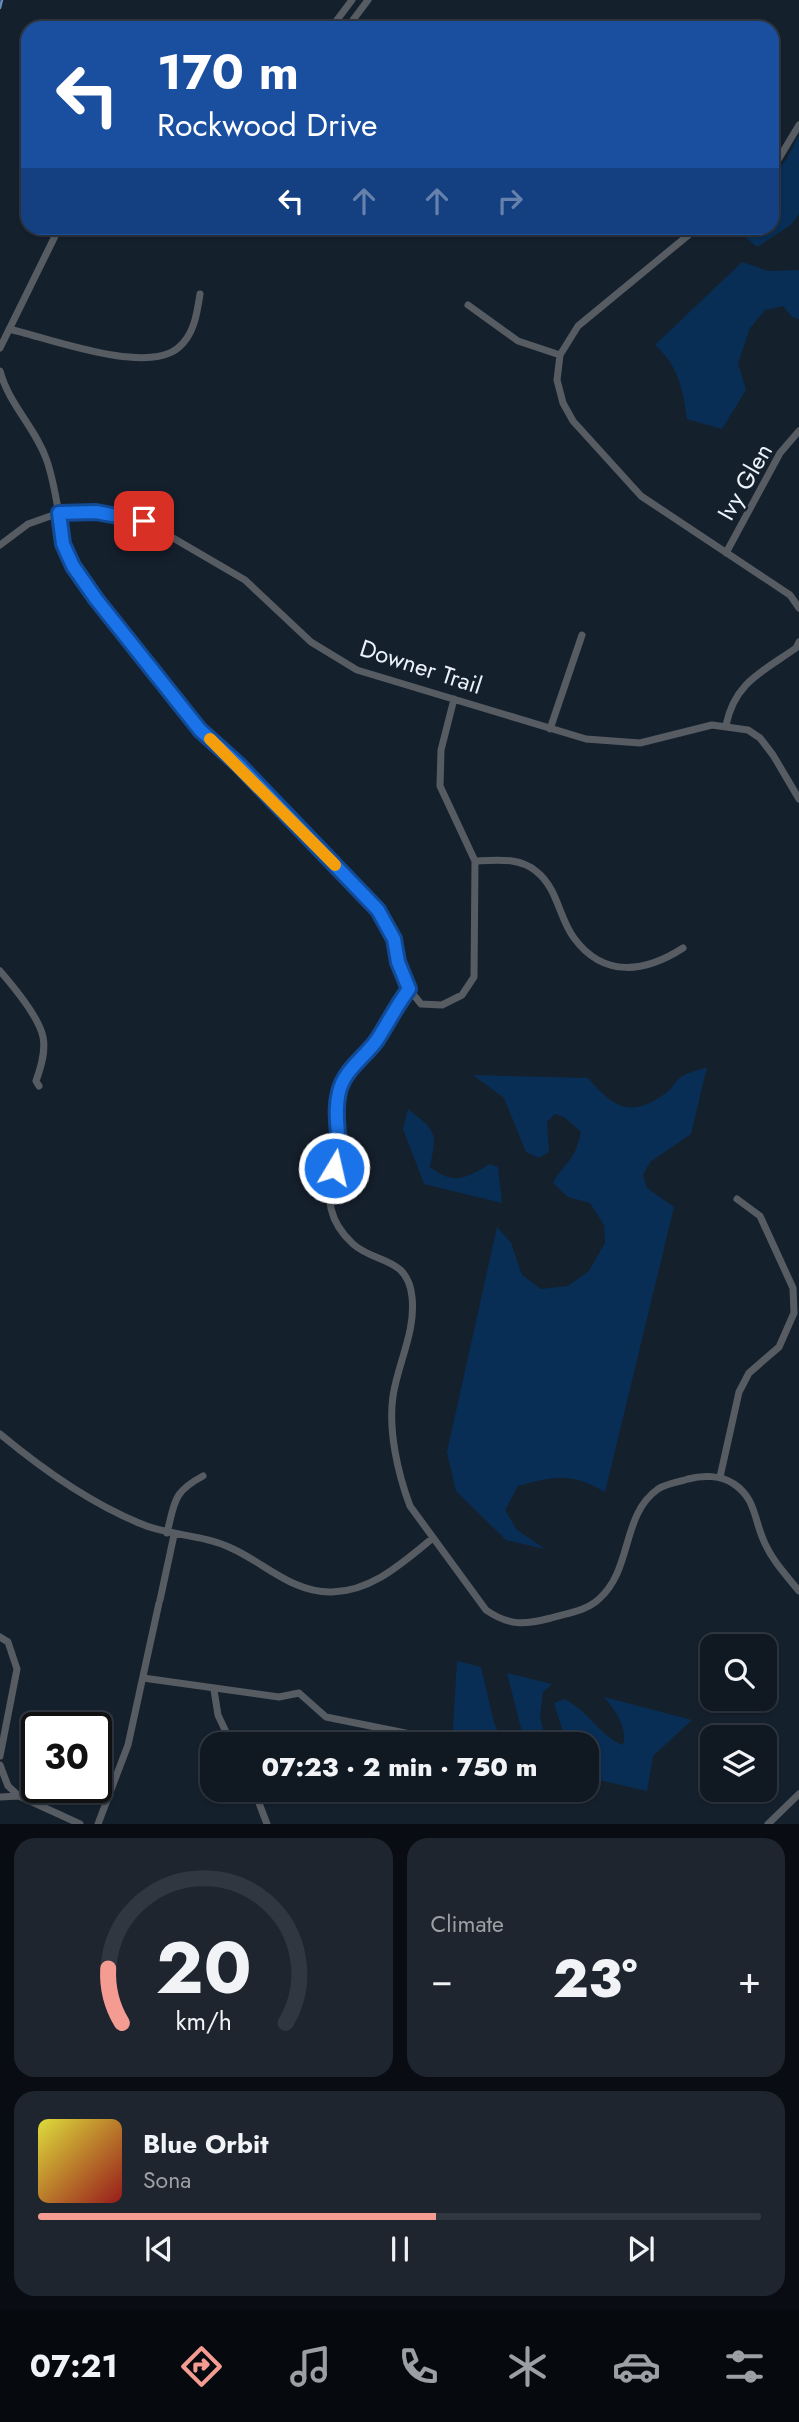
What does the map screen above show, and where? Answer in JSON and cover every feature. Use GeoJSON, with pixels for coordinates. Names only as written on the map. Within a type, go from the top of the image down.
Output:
{"type":"FeatureCollection","features":[{"type":"Feature","properties":{"kind":"street"},"geometry":{"type":"LineString","coordinates":[[336,21],[352,0]]}},
{"type":"Feature","properties":{"kind":"street"},"geometry":{"type":"LineString","coordinates":[[352,21],[368,0]]}},
{"type":"Feature","properties":{"kind":"street"},"geometry":{"type":"LineString","coordinates":[[779,158],[799,125]]}},
{"type":"Feature","properties":{"kind":"street"},"geometry":{"type":"LineString","coordinates":[[0,348],[56,235]]}},
{"type":"Feature","properties":{"kind":"street"},"geometry":{"type":"LineString","coordinates":[[688,235],[578,326],[560,355],[558,380],[563,404],[573,421],[641,496],[790,595],[799,608]]}},
{"type":"Feature","properties":{"kind":"street"},"geometry":{"type":"LineString","coordinates":[[9,329],[139,359],[161,356],[177,349],[189,335],[197,316],[200,294]]}},
{"type":"Feature","properties":{"kind":"street"},"geometry":{"type":"LineString","coordinates":[[467,305],[518,341],[560,355]]}},
{"type":"Feature","properties":{"kind":"street"},"geometry":{"type":"LineString","coordinates":[[0,371],[5,391],[47,458],[63,544],[73,566],[200,730],[239,765],[378,910],[394,939],[398,962],[409,989],[421,1004],[442,1005],[462,995],[474,977],[475,861],[440,786],[441,750],[454,699]]}},
{"type":"Feature","properties":{"kind":"street","name":"Ivy Glen"},"geometry":{"type":"LineString","coordinates":[[726,553],[780,453],[799,431]]}},
{"type":"Feature","properties":{"kind":"street","name":"Downer Trail"},"geometry":{"type":"LineString","coordinates":[[0,545],[28,524],[59,513],[96,512],[144,521],[245,580],[312,642],[357,670],[586,739],[640,743],[693,729],[726,725],[748,730],[760,738],[799,799]]}},
{"type":"Feature","properties":{"kind":"street"},"geometry":{"type":"LineString","coordinates":[[550,729],[582,635]]}},
{"type":"Feature","properties":{"kind":"street"},"geometry":{"type":"LineString","coordinates":[[726,725],[730,704],[741,687],[796,648],[799,642]]}},
{"type":"Feature","properties":{"kind":"street"},"geometry":{"type":"LineString","coordinates":[[475,861],[507,859],[537,871],[553,892],[574,938],[602,962],[636,969],[663,961],[683,948]]}},
{"type":"Feature","properties":{"kind":"street"},"geometry":{"type":"LineString","coordinates":[[0,971],[20,996],[43,1035],[44,1051],[37,1081],[39,1086]]}},
{"type":"Feature","properties":{"kind":"street"},"geometry":{"type":"LineString","coordinates":[[409,989],[378,1038],[349,1071],[340,1088],[336,1108],[340,1148],[328,1191],[331,1214],[340,1231],[356,1247],[391,1261],[405,1275],[412,1293],[414,1313],[393,1397],[392,1422],[402,1486],[410,1506],[486,1610],[501,1621],[523,1626],[584,1609],[600,1598],[621,1569],[637,1512],[660,1487],[697,1476],[720,1477],[745,1493],[754,1508],[762,1538],[776,1564],[799,1591]]}},
{"type":"Feature","properties":{"kind":"street"},"geometry":{"type":"LineString","coordinates":[[720,1477],[739,1392],[749,1373],[779,1348],[794,1313],[793,1288],[760,1216],[737,1199]]}},
{"type":"Feature","properties":{"kind":"street"},"geometry":{"type":"LineString","coordinates":[[0,1434],[46,1472],[138,1523],[171,1534],[216,1542],[297,1585],[332,1592],[357,1588],[385,1576],[433,1538]]}},
{"type":"Feature","properties":{"kind":"street"},"geometry":{"type":"LineString","coordinates":[[98,1824],[123,1763],[159,1602],[174,1503],[183,1487],[204,1476]]}},
{"type":"Feature","properties":{"kind":"street"},"geometry":{"type":"LineString","coordinates":[[0,1637],[8,1642],[17,1669],[3,1727],[0,1756]]}},
{"type":"Feature","properties":{"kind":"street"},"geometry":{"type":"LineString","coordinates":[[142,1678],[279,1698],[299,1693],[326,1717],[400,1732]]}},
{"type":"Feature","properties":{"kind":"street"},"geometry":{"type":"LineString","coordinates":[[214,1690],[218,1716],[226,1732]]}},
{"type":"Feature","properties":{"kind":"street"},"geometry":{"type":"LineString","coordinates":[[0,1765],[8,1786],[19,1796],[79,1824]]}},
{"type":"Feature","properties":{"kind":"street"},"geometry":{"type":"LineString","coordinates":[[768,1824],[799,1794]]}},
{"type":"Feature","properties":{"kind":"street"},"geometry":{"type":"LineString","coordinates":[[0,1797],[19,1796]]}},
{"type":"Feature","properties":{"kind":"street"},"geometry":{"type":"LineString","coordinates":[[259,1802],[267,1824]]}},
{"type":"Feature","properties":{"kind":"shaded area"},"geometry":{"type":"Polygon","coordinates":[[[799,136],[799,214],[792,224],[779,233],[779,168],[799,136]]]}},
{"type":"Feature","properties":{"kind":"shaded area"},"geometry":{"type":"Polygon","coordinates":[[[743,235],[775,235],[757,247],[743,235]]]}},
{"type":"Feature","properties":{"kind":"shaded area"},"geometry":{"type":"Polygon","coordinates":[[[742,262],[768,271],[799,270],[799,319],[792,317],[783,306],[765,310],[750,328],[738,363],[746,390],[722,429],[687,419],[678,378],[669,361],[655,345],[742,262]]]}},
{"type":"Feature","properties":{"kind":"shaded area"},"geometry":{"type":"Polygon","coordinates":[[[707,1067],[691,1134],[650,1162],[643,1175],[647,1188],[674,1207],[605,1492],[582,1481],[563,1478],[518,1486],[505,1510],[517,1530],[545,1549],[506,1540],[456,1491],[447,1452],[497,1227],[511,1243],[522,1275],[541,1289],[568,1286],[589,1271],[605,1243],[604,1225],[590,1203],[568,1197],[553,1183],[573,1156],[581,1132],[564,1117],[555,1114],[547,1122],[549,1152],[539,1158],[526,1152],[504,1098],[473,1075],[588,1078],[615,1103],[633,1107],[654,1101],[681,1077],[707,1067]]]}},
{"type":"Feature","properties":{"kind":"shaded area"},"geometry":{"type":"Polygon","coordinates":[[[408,1109],[430,1128],[432,1133],[434,1146],[430,1167],[446,1177],[460,1178],[490,1164],[498,1167],[502,1203],[424,1184],[403,1129],[408,1109]]]}},
{"type":"Feature","properties":{"kind":"shaded area"},"geometry":{"type":"Polygon","coordinates":[[[457,1661],[481,1667],[498,1732],[453,1732],[457,1661]]]}},
{"type":"Feature","properties":{"kind":"shaded area"},"geometry":{"type":"Polygon","coordinates":[[[507,1673],[552,1684],[543,1692],[540,1716],[543,1732],[522,1732],[507,1673]]]}},
{"type":"Feature","properties":{"kind":"shaded area"},"geometry":{"type":"Polygon","coordinates":[[[604,1697],[692,1720],[653,1756],[647,1791],[599,1780],[599,1732],[563,1732],[554,1703],[564,1699],[573,1704],[608,1737],[623,1745],[624,1732],[616,1713],[604,1697]]]}},
{"type":"Feature","properties":{"kind":"waterway"},"geometry":{"type":"LineString","coordinates":[[0,8],[2,0]]}},
{"type":"Feature","properties":{"kind":"slow traffic"},"geometry":{"type":"LineString","coordinates":[[210,739],[239,765],[284,816],[335,865]]}},
{"type":"Feature","properties":{"kind":"route"},"geometry":{"type":"LineString","coordinates":[[144,521],[121,514],[59,513],[63,544],[73,566],[200,730],[239,765],[284,816],[354,883],[378,910],[394,939],[398,962],[409,989],[378,1038],[349,1071],[340,1088],[336,1108],[340,1148],[334,1168]]}}]}
